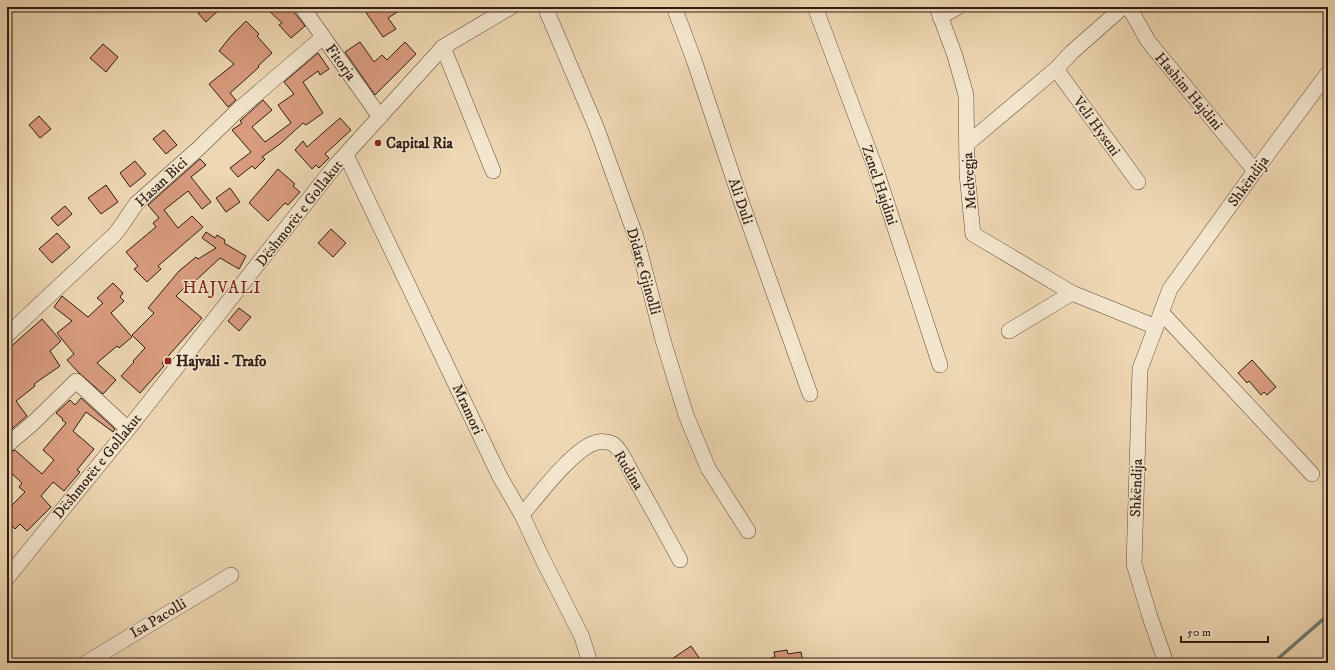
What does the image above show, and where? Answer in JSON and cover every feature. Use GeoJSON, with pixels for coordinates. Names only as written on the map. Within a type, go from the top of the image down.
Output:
{"type":"FeatureCollection","features":[{"type":"Feature","properties":{"kind":"street","name":"Fitorja"},"geometry":{"type":"LineString","coordinates":[[302,7],[380,117]]}},
{"type":"Feature","properties":{"kind":"street","name":"Dëshmorët e Gollakut"},"geometry":{"type":"LineString","coordinates":[[7,578],[128,429],[335,166],[442,47],[511,7]]}},
{"type":"Feature","properties":{"kind":"street","name":"Didare Gjinolli"},"geometry":{"type":"LineString","coordinates":[[545,7],[597,129],[636,237],[663,340],[686,415],[708,468],[748,532]]}},
{"type":"Feature","properties":{"kind":"street","name":"Ali Duli"},"geometry":{"type":"LineString","coordinates":[[674,7],[694,60],[741,201],[810,394]]}},
{"type":"Feature","properties":{"kind":"street","name":"Zenel Hajdini"},"geometry":{"type":"LineString","coordinates":[[815,7],[875,167],[940,365]]}},
{"type":"Feature","properties":{"kind":"street","name":"Medvegja"},"geometry":{"type":"LineString","coordinates":[[958,7],[938,12],[966,95],[967,174],[973,234],[1072,293],[1156,327]]}},
{"type":"Feature","properties":{"kind":"street"},"geometry":{"type":"LineString","coordinates":[[967,144],[1056,69],[1072,52],[1123,7]]}},
{"type":"Feature","properties":{"kind":"street","name":"Hashim Hajdini"},"geometry":{"type":"LineString","coordinates":[[1129,7],[1148,41],[1255,171]]}},
{"type":"Feature","properties":{"kind":"street","name":"Hasan Bici"},"geometry":{"type":"LineString","coordinates":[[7,335],[114,235],[137,203],[238,110],[323,36]]}},
{"type":"Feature","properties":{"kind":"street"},"geometry":{"type":"LineString","coordinates":[[442,47],[493,171]]}},
{"type":"Feature","properties":{"kind":"street","name":"Veli Hyseni"},"geometry":{"type":"LineString","coordinates":[[1056,69],[1138,182]]}},
{"type":"Feature","properties":{"kind":"street","name":"Shkëndija"},"geometry":{"type":"LineString","coordinates":[[1166,663],[1134,564],[1140,369],[1170,289],[1255,171],[1328,74]]}},
{"type":"Feature","properties":{"kind":"street","name":"Mramori"},"geometry":{"type":"LineString","coordinates":[[346,155],[500,477],[522,515],[582,637],[590,663]]}},
{"type":"Feature","properties":{"kind":"street"},"geometry":{"type":"LineString","coordinates":[[1009,331],[1072,293]]}},
{"type":"Feature","properties":{"kind":"street"},"geometry":{"type":"LineString","coordinates":[[1162,312],[1312,474]]}},
{"type":"Feature","properties":{"kind":"street"},"geometry":{"type":"LineString","coordinates":[[7,445],[32,424],[76,381],[128,429]]}},
{"type":"Feature","properties":{"kind":"street","name":"Rudina"},"geometry":{"type":"LineString","coordinates":[[522,515],[572,458],[586,447],[598,442],[614,444],[626,461],[680,560]]}},
{"type":"Feature","properties":{"kind":"street","name":"Isa Pacolli"},"geometry":{"type":"LineString","coordinates":[[86,663],[231,575]]}},
{"type":"Feature","properties":{"kind":"building"},"geometry":{"type":"Polygon","coordinates":[[[205,7],[222,7],[206,22],[198,13],[205,7]]]}},
{"type":"Feature","properties":{"kind":"building"},"geometry":{"type":"Polygon","coordinates":[[[265,7],[290,7],[305,26],[291,38],[279,25],[282,23],[265,7]]]}},
{"type":"Feature","properties":{"kind":"building"},"geometry":{"type":"Polygon","coordinates":[[[371,7],[405,7],[388,18],[396,29],[383,37],[365,11],[371,7]]]}},
{"type":"Feature","properties":{"kind":"building"},"geometry":{"type":"Polygon","coordinates":[[[246,21],[259,34],[257,36],[272,53],[230,93],[236,100],[228,107],[209,84],[234,64],[219,51],[246,21]]]}},
{"type":"Feature","properties":{"kind":"building"},"geometry":{"type":"Polygon","coordinates":[[[360,42],[374,62],[382,55],[387,60],[405,42],[416,54],[375,95],[345,52],[360,42]]]}},
{"type":"Feature","properties":{"kind":"building"},"geometry":{"type":"Polygon","coordinates":[[[103,44],[118,57],[106,72],[90,58],[103,44]]]}},
{"type":"Feature","properties":{"kind":"building"},"geometry":{"type":"Polygon","coordinates":[[[318,53],[329,69],[320,75],[318,71],[303,82],[323,113],[306,125],[303,123],[280,144],[262,157],[265,159],[255,169],[252,166],[238,177],[230,168],[251,152],[232,130],[242,123],[240,121],[263,100],[272,110],[252,127],[265,142],[291,123],[278,105],[294,94],[284,82],[318,53]]]}},
{"type":"Feature","properties":{"kind":"building"},"geometry":{"type":"Polygon","coordinates":[[[39,116],[51,129],[40,138],[29,125],[39,116]]]}},
{"type":"Feature","properties":{"kind":"building"},"geometry":{"type":"Polygon","coordinates":[[[340,118],[351,130],[325,154],[329,158],[319,168],[316,165],[312,169],[295,150],[303,141],[307,147],[340,118]]]}},
{"type":"Feature","properties":{"kind":"building"},"geometry":{"type":"Polygon","coordinates":[[[164,130],[177,145],[166,154],[153,139],[164,130]]]}},
{"type":"Feature","properties":{"kind":"building"},"geometry":{"type":"Polygon","coordinates":[[[200,159],[206,165],[191,177],[211,202],[202,209],[188,191],[164,210],[178,228],[192,216],[203,227],[158,266],[161,269],[147,282],[134,269],[138,266],[126,252],[156,227],[153,223],[159,218],[148,205],[200,159]]]}},
{"type":"Feature","properties":{"kind":"building"},"geometry":{"type":"Polygon","coordinates":[[[135,161],[146,174],[130,187],[120,173],[135,161]]]}},
{"type":"Feature","properties":{"kind":"building"},"geometry":{"type":"Polygon","coordinates":[[[278,169],[295,184],[293,186],[300,192],[288,205],[285,203],[268,221],[249,203],[278,169]]]}},
{"type":"Feature","properties":{"kind":"building"},"geometry":{"type":"Polygon","coordinates":[[[106,185],[118,202],[101,214],[88,198],[106,185]]]}},
{"type":"Feature","properties":{"kind":"building"},"geometry":{"type":"Polygon","coordinates":[[[230,188],[240,202],[226,212],[216,198],[230,188]]]}},
{"type":"Feature","properties":{"kind":"building"},"geometry":{"type":"Polygon","coordinates":[[[65,206],[72,214],[58,226],[51,218],[65,206]]]}},
{"type":"Feature","properties":{"kind":"building"},"geometry":{"type":"Polygon","coordinates":[[[331,229],[346,243],[333,257],[318,243],[331,229]]]}},
{"type":"Feature","properties":{"kind":"building"},"geometry":{"type":"Polygon","coordinates":[[[206,232],[215,238],[217,235],[225,240],[224,243],[246,256],[239,269],[220,258],[192,284],[190,282],[176,296],[202,318],[162,363],[164,366],[140,393],[121,376],[145,348],[132,335],[154,313],[148,308],[179,271],[196,257],[198,259],[216,248],[202,238],[206,232]]]}},
{"type":"Feature","properties":{"kind":"building"},"geometry":{"type":"Polygon","coordinates":[[[57,233],[70,247],[52,263],[39,249],[57,233]]]}},
{"type":"Feature","properties":{"kind":"building"},"geometry":{"type":"Polygon","coordinates":[[[113,283],[123,293],[120,297],[124,301],[111,313],[132,337],[119,348],[117,346],[97,363],[116,380],[103,394],[67,360],[74,354],[57,333],[72,321],[54,307],[62,296],[88,317],[103,303],[97,298],[113,283]]]}},
{"type":"Feature","properties":{"kind":"building"},"geometry":{"type":"Polygon","coordinates":[[[239,308],[251,317],[239,331],[228,321],[239,308]]]}},
{"type":"Feature","properties":{"kind":"building"},"geometry":{"type":"Polygon","coordinates":[[[42,319],[61,341],[50,351],[60,366],[34,384],[35,386],[16,401],[27,416],[7,433],[7,350],[42,319]]]}},
{"type":"Feature","properties":{"kind":"building"},"geometry":{"type":"Polygon","coordinates":[[[1252,360],[1276,387],[1267,395],[1264,392],[1261,395],[1249,381],[1247,383],[1238,373],[1252,360]]]}},
{"type":"Feature","properties":{"kind":"building"},"geometry":{"type":"Polygon","coordinates":[[[81,398],[115,429],[113,432],[86,412],[73,431],[94,449],[77,470],[80,472],[64,491],[53,482],[41,496],[51,507],[27,531],[20,524],[15,529],[7,521],[7,510],[25,492],[19,487],[22,483],[7,469],[7,454],[15,450],[42,474],[54,460],[43,450],[66,423],[56,413],[70,400],[75,405],[81,398]]]}},
{"type":"Feature","properties":{"kind":"building"},"geometry":{"type":"Polygon","coordinates":[[[691,646],[700,659],[694,663],[666,663],[691,646]]]}},
{"type":"Feature","properties":{"kind":"building"},"geometry":{"type":"Polygon","coordinates":[[[787,650],[788,654],[801,652],[803,663],[768,663],[767,659],[775,657],[774,652],[787,650]]]}},
{"type":"Feature","properties":{"kind":"waterway"},"geometry":{"type":"LineString","coordinates":[[1273,663],[1328,615]]}},
{"type":"Feature","properties":{"kind":"place","name":"Capital Ria"},"geometry":{"type":"Point","coordinates":[378,143]}},
{"type":"Feature","properties":{"kind":"place","name":"Hajvali - Trafo"},"geometry":{"type":"Point","coordinates":[168,361]}},
{"type":"Feature","properties":{"kind":"district","name":"HAJVALI"},"geometry":{"type":"Point","coordinates":[222,287]}}]}
